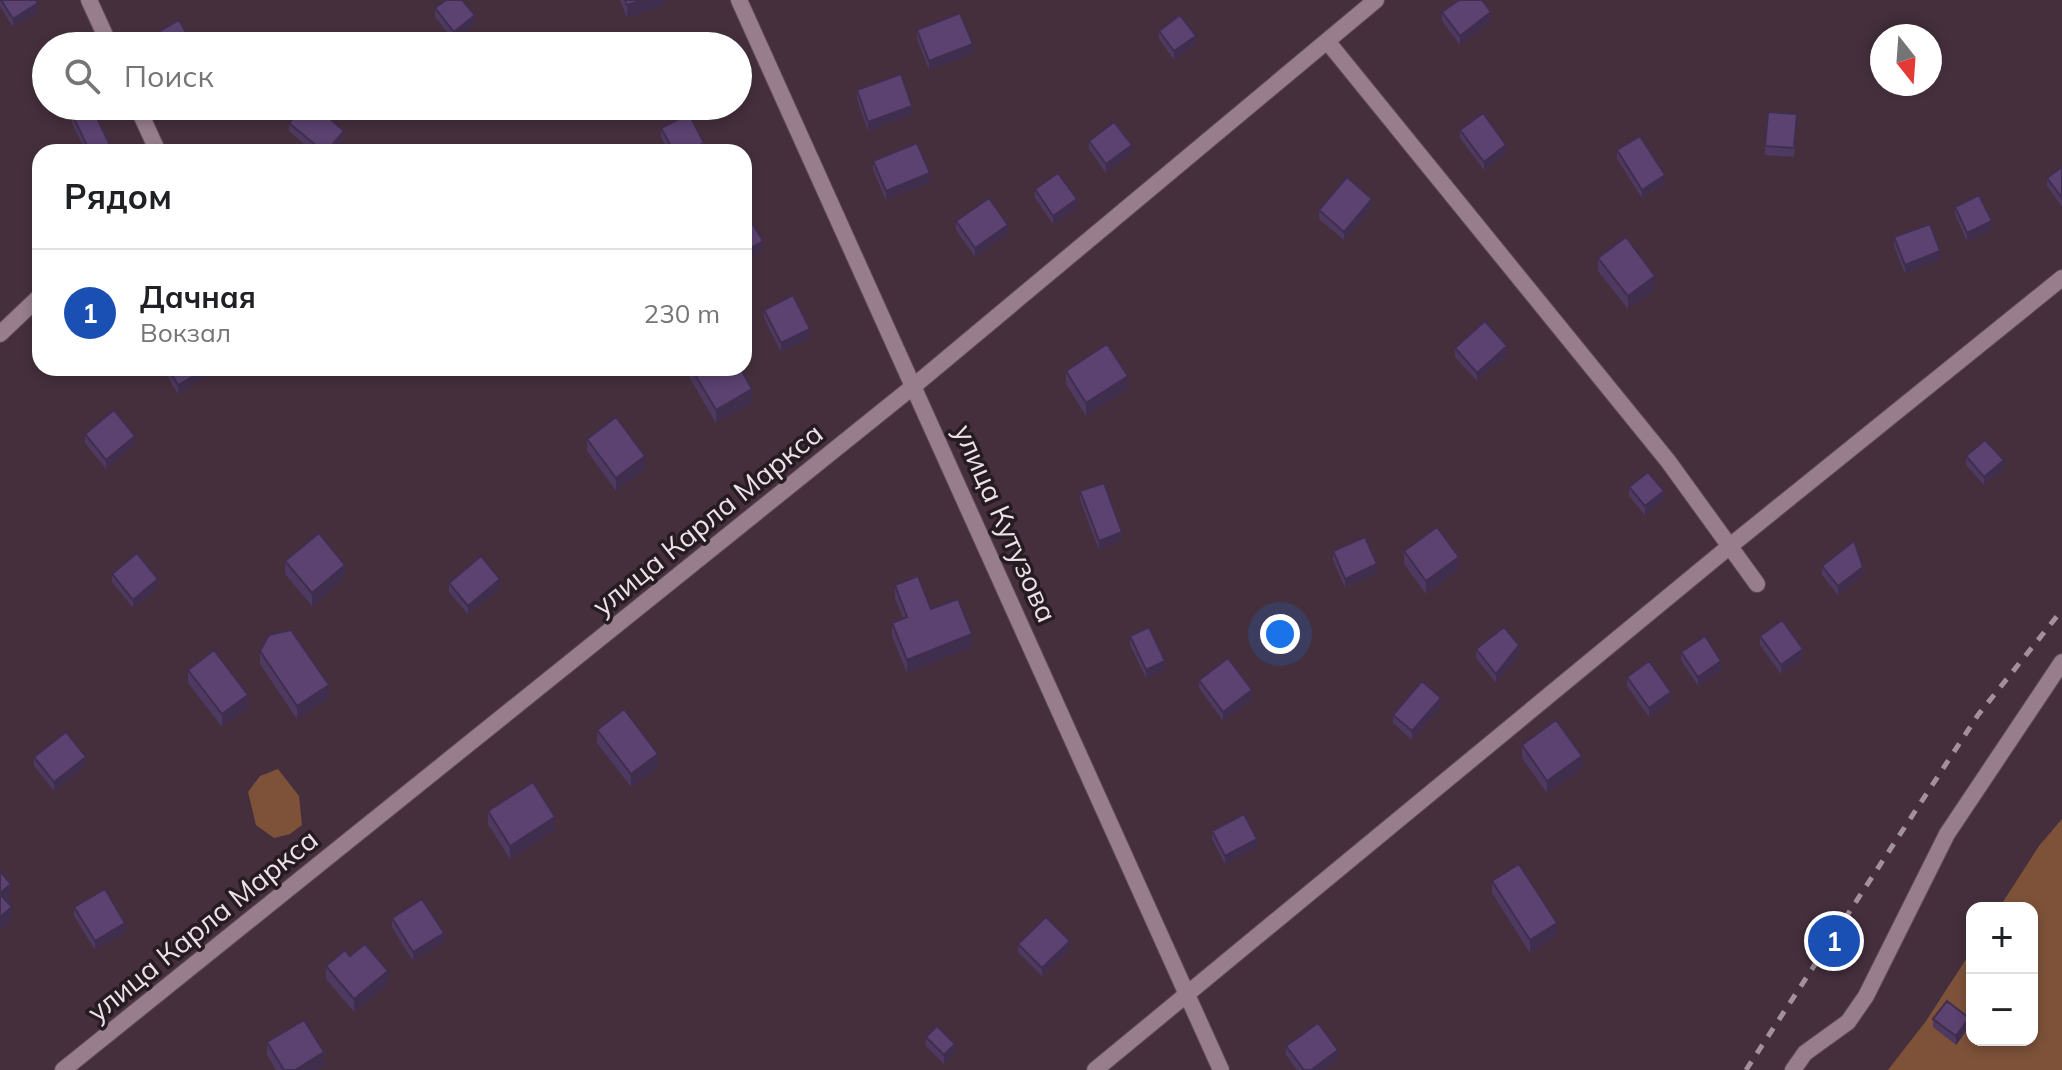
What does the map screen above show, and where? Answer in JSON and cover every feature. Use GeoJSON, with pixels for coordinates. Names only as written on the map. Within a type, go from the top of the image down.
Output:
{"type":"FeatureCollection","features":[{"type":"Feature","properties":{"kind":"street"},"geometry":{"type":"LineString","coordinates":[[89,0],[104,32]]}},
{"type":"Feature","properties":{"kind":"street","name":"улица Кутузова"},"geometry":{"type":"LineString","coordinates":[[739,0],[1221,1070]]}},
{"type":"Feature","properties":{"kind":"street","name":"улица Карла Маркса"},"geometry":{"type":"LineString","coordinates":[[63,1070],[915,385],[1376,0]]}},
{"type":"Feature","properties":{"kind":"street"},"geometry":{"type":"LineString","coordinates":[[1327,41],[1668,461],[1757,584]]}},
{"type":"Feature","properties":{"kind":"street"},"geometry":{"type":"LineString","coordinates":[[143,120],[154,144]]}},
{"type":"Feature","properties":{"kind":"street"},"geometry":{"type":"LineString","coordinates":[[1095,1070],[1730,546],[2062,278]]}},
{"type":"Feature","properties":{"kind":"street"},"geometry":{"type":"LineString","coordinates":[[0,334],[32,304]]}},
{"type":"Feature","properties":{"kind":"street"},"geometry":{"type":"LineString","coordinates":[[1793,1070],[1805,1053],[1848,1022],[1866,996],[1947,834],[2062,662]]}},
{"type":"Feature","properties":{"kind":"shaded area"},"geometry":{"type":"Polygon","coordinates":[[[278,769],[299,796],[302,825],[290,834],[274,838],[256,825],[248,792],[260,776],[278,769]]]}},
{"type":"Feature","properties":{"kind":"shaded area"},"geometry":{"type":"Polygon","coordinates":[[[2062,819],[2062,1070],[1888,1070],[1926,1021],[1966,959],[1966,1046],[2038,1046],[2038,902],[2003,902],[2039,846],[2062,819]]]}},
{"type":"Feature","properties":{"kind":"building"},"geometry":{"type":"Polygon","coordinates":[[[1,0],[36,0],[38,3],[13,19],[1,0]]]}},
{"type":"Feature","properties":{"kind":"building"},"geometry":{"type":"Polygon","coordinates":[[[446,0],[462,0],[475,15],[454,32],[435,8],[446,0]]]}},
{"type":"Feature","properties":{"kind":"building"},"geometry":{"type":"Polygon","coordinates":[[[625,0],[642,0],[627,5],[625,0]]]}},
{"type":"Feature","properties":{"kind":"building"},"geometry":{"type":"Polygon","coordinates":[[[1459,0],[1482,0],[1491,12],[1460,36],[1442,12],[1459,0]]]}},
{"type":"Feature","properties":{"kind":"building"},"geometry":{"type":"Polygon","coordinates":[[[960,13],[973,44],[929,61],[917,30],[960,13]]]}},
{"type":"Feature","properties":{"kind":"building"},"geometry":{"type":"Polygon","coordinates":[[[1180,15],[1196,36],[1174,51],[1159,31],[1180,15]]]}},
{"type":"Feature","properties":{"kind":"building"},"geometry":{"type":"Polygon","coordinates":[[[179,20],[186,32],[161,32],[179,20]]]}},
{"type":"Feature","properties":{"kind":"building"},"geometry":{"type":"Polygon","coordinates":[[[901,74],[912,106],[868,122],[857,90],[901,74]]]}},
{"type":"Feature","properties":{"kind":"building"},"geometry":{"type":"Polygon","coordinates":[[[1768,112],[1797,114],[1794,148],[1765,146],[1768,112]]]}},
{"type":"Feature","properties":{"kind":"building"},"geometry":{"type":"Polygon","coordinates":[[[1483,113],[1506,145],[1484,162],[1460,130],[1483,113]]]}},
{"type":"Feature","properties":{"kind":"building"},"geometry":{"type":"Polygon","coordinates":[[[75,120],[98,120],[110,144],[86,144],[75,120]]]}},
{"type":"Feature","properties":{"kind":"building"},"geometry":{"type":"Polygon","coordinates":[[[291,120],[331,120],[344,131],[333,144],[314,144],[289,123],[291,120]]]}},
{"type":"Feature","properties":{"kind":"building"},"geometry":{"type":"Polygon","coordinates":[[[677,120],[692,120],[704,143],[670,144],[661,128],[677,120]]]}},
{"type":"Feature","properties":{"kind":"building"},"geometry":{"type":"Polygon","coordinates":[[[1114,122],[1132,145],[1106,164],[1089,141],[1114,122]]]}},
{"type":"Feature","properties":{"kind":"building"},"geometry":{"type":"Polygon","coordinates":[[[1640,136],[1665,175],[1642,190],[1617,150],[1640,136]]]}},
{"type":"Feature","properties":{"kind":"building"},"geometry":{"type":"Polygon","coordinates":[[[917,143],[930,173],[886,191],[873,161],[917,143]]]}},
{"type":"Feature","properties":{"kind":"building"},"geometry":{"type":"Polygon","coordinates":[[[2062,167],[2062,198],[2047,178],[2062,167]]]}},
{"type":"Feature","properties":{"kind":"building"},"geometry":{"type":"Polygon","coordinates":[[[1058,173],[1077,199],[1053,216],[1035,189],[1058,173]]]}},
{"type":"Feature","properties":{"kind":"building"},"geometry":{"type":"Polygon","coordinates":[[[1347,177],[1372,199],[1344,232],[1319,210],[1347,177]]]}},
{"type":"Feature","properties":{"kind":"building"},"geometry":{"type":"Polygon","coordinates":[[[1979,195],[1992,221],[1967,233],[1955,207],[1979,195]]]}},
{"type":"Feature","properties":{"kind":"building"},"geometry":{"type":"Polygon","coordinates":[[[989,198],[1008,225],[975,248],[956,221],[989,198]]]}},
{"type":"Feature","properties":{"kind":"building"},"geometry":{"type":"Polygon","coordinates":[[[752,223],[763,241],[752,247],[752,223]]]}},
{"type":"Feature","properties":{"kind":"building"},"geometry":{"type":"Polygon","coordinates":[[[1930,224],[1940,251],[1905,265],[1894,237],[1930,224]]]}},
{"type":"Feature","properties":{"kind":"building"},"geometry":{"type":"Polygon","coordinates":[[[1626,237],[1655,276],[1628,296],[1598,258],[1626,237]]]}},
{"type":"Feature","properties":{"kind":"building"},"geometry":{"type":"Polygon","coordinates":[[[793,295],[810,329],[781,343],[764,310],[793,295]]]}},
{"type":"Feature","properties":{"kind":"building"},"geometry":{"type":"Polygon","coordinates":[[[1485,321],[1507,346],[1477,373],[1455,348],[1485,321]]]}},
{"type":"Feature","properties":{"kind":"building"},"geometry":{"type":"Polygon","coordinates":[[[1107,344],[1128,376],[1086,403],[1066,371],[1107,344]]]}},
{"type":"Feature","properties":{"kind":"building"},"geometry":{"type":"Polygon","coordinates":[[[173,376],[194,376],[178,385],[173,376]]]}},
{"type":"Feature","properties":{"kind":"building"},"geometry":{"type":"Polygon","coordinates":[[[696,376],[745,376],[752,389],[716,410],[696,376]]]}},
{"type":"Feature","properties":{"kind":"building"},"geometry":{"type":"Polygon","coordinates":[[[114,410],[135,436],[106,460],[85,434],[114,410]]]}},
{"type":"Feature","properties":{"kind":"building"},"geometry":{"type":"Polygon","coordinates":[[[616,417],[645,456],[616,478],[587,439],[616,417]]]}},
{"type":"Feature","properties":{"kind":"building"},"geometry":{"type":"Polygon","coordinates":[[[1985,440],[2004,460],[1984,477],[1966,456],[1985,440]]]}},
{"type":"Feature","properties":{"kind":"building"},"geometry":{"type":"Polygon","coordinates":[[[1648,472],[1664,491],[1645,506],[1629,487],[1648,472]]]}},
{"type":"Feature","properties":{"kind":"building"},"geometry":{"type":"Polygon","coordinates":[[[1104,483],[1122,532],[1099,541],[1080,491],[1104,483]]]}},
{"type":"Feature","properties":{"kind":"building"},"geometry":{"type":"Polygon","coordinates":[[[1437,527],[1459,557],[1426,581],[1404,551],[1437,527]]]}},
{"type":"Feature","properties":{"kind":"building"},"geometry":{"type":"Polygon","coordinates":[[[319,533],[345,565],[312,593],[285,561],[319,533]]]}},
{"type":"Feature","properties":{"kind":"building"},"geometry":{"type":"Polygon","coordinates":[[[1365,537],[1377,564],[1345,579],[1333,551],[1365,537]]]}},
{"type":"Feature","properties":{"kind":"building"},"geometry":{"type":"Polygon","coordinates":[[[1854,541],[1863,567],[1838,586],[1822,566],[1854,541]]]}},
{"type":"Feature","properties":{"kind":"building"},"geometry":{"type":"Polygon","coordinates":[[[137,553],[158,579],[133,600],[112,574],[137,553]]]}},
{"type":"Feature","properties":{"kind":"building"},"geometry":{"type":"Polygon","coordinates":[[[481,556],[500,579],[468,606],[449,583],[481,556]]]}},
{"type":"Feature","properties":{"kind":"building"},"geometry":{"type":"Polygon","coordinates":[[[918,576],[931,609],[958,599],[972,634],[907,660],[892,623],[907,617],[895,585],[918,576]]]}},
{"type":"Feature","properties":{"kind":"building"},"geometry":{"type":"Polygon","coordinates":[[[1782,620],[1803,649],[1781,665],[1760,636],[1782,620]]]}},
{"type":"Feature","properties":{"kind":"building"},"geometry":{"type":"Polygon","coordinates":[[[1149,627],[1165,661],[1146,670],[1130,636],[1149,627]]]}},
{"type":"Feature","properties":{"kind":"building"},"geometry":{"type":"Polygon","coordinates":[[[1504,627],[1519,645],[1496,674],[1476,649],[1504,627]]]}},
{"type":"Feature","properties":{"kind":"building"},"geometry":{"type":"Polygon","coordinates":[[[291,630],[329,685],[297,706],[260,651],[269,635],[291,630]]]}},
{"type":"Feature","properties":{"kind":"building"},"geometry":{"type":"Polygon","coordinates":[[[1705,636],[1721,661],[1698,677],[1681,652],[1705,636]]]}},
{"type":"Feature","properties":{"kind":"building"},"geometry":{"type":"Polygon","coordinates":[[[214,650],[248,695],[222,714],[188,670],[214,650]]]}},
{"type":"Feature","properties":{"kind":"building"},"geometry":{"type":"Polygon","coordinates":[[[1228,658],[1252,690],[1223,712],[1199,680],[1228,658]]]}},
{"type":"Feature","properties":{"kind":"building"},"geometry":{"type":"Polygon","coordinates":[[[1649,661],[1671,692],[1649,708],[1627,677],[1649,661]]]}},
{"type":"Feature","properties":{"kind":"building"},"geometry":{"type":"Polygon","coordinates":[[[1422,681],[1441,698],[1412,731],[1393,715],[1422,681]]]}},
{"type":"Feature","properties":{"kind":"building"},"geometry":{"type":"Polygon","coordinates":[[[624,709],[658,754],[631,774],[597,730],[624,709]]]}},
{"type":"Feature","properties":{"kind":"building"},"geometry":{"type":"Polygon","coordinates":[[[1556,720],[1582,756],[1547,781],[1522,745],[1556,720]]]}},
{"type":"Feature","properties":{"kind":"building"},"geometry":{"type":"Polygon","coordinates":[[[66,732],[86,757],[54,782],[34,757],[66,732]]]}},
{"type":"Feature","properties":{"kind":"building"},"geometry":{"type":"Polygon","coordinates":[[[533,782],[555,817],[510,846],[488,811],[533,782]]]}},
{"type":"Feature","properties":{"kind":"building"},"geometry":{"type":"Polygon","coordinates":[[[1244,814],[1257,839],[1225,856],[1212,831],[1244,814]]]}},
{"type":"Feature","properties":{"kind":"building"},"geometry":{"type":"Polygon","coordinates":[[[1519,864],[1557,923],[1530,940],[1492,881],[1519,864]]]}},
{"type":"Feature","properties":{"kind":"building"},"geometry":{"type":"Polygon","coordinates":[[[0,871],[11,884],[0,893],[0,871]]]}},
{"type":"Feature","properties":{"kind":"building"},"geometry":{"type":"Polygon","coordinates":[[[105,889],[125,923],[95,941],[74,907],[105,889]]]}},
{"type":"Feature","properties":{"kind":"building"},"geometry":{"type":"Polygon","coordinates":[[[0,894],[12,907],[0,917],[0,894]]]}},
{"type":"Feature","properties":{"kind":"building"},"geometry":{"type":"Polygon","coordinates":[[[422,899],[444,933],[413,952],[392,918],[422,899]]]}},
{"type":"Feature","properties":{"kind":"building"},"geometry":{"type":"Polygon","coordinates":[[[1046,917],[1070,941],[1042,968],[1018,944],[1046,917]]]}},
{"type":"Feature","properties":{"kind":"building"},"geometry":{"type":"Polygon","coordinates":[[[365,944],[388,971],[354,999],[326,966],[345,950],[350,956],[365,944]]]}},
{"type":"Feature","properties":{"kind":"building"},"geometry":{"type":"Polygon","coordinates":[[[1947,1001],[1966,1016],[1966,1022],[1956,1036],[1933,1019],[1947,1001]]]}},
{"type":"Feature","properties":{"kind":"building"},"geometry":{"type":"Polygon","coordinates":[[[304,1020],[324,1052],[295,1070],[284,1070],[267,1042],[304,1020]]]}},
{"type":"Feature","properties":{"kind":"building"},"geometry":{"type":"Polygon","coordinates":[[[1318,1023],[1338,1050],[1311,1070],[1304,1070],[1286,1046],[1318,1023]]]}},
{"type":"Feature","properties":{"kind":"building"},"geometry":{"type":"Polygon","coordinates":[[[937,1026],[955,1044],[944,1055],[926,1037],[937,1026]]]}},
{"type":"Feature","properties":{"kind":"railway"},"geometry":{"type":"LineString","coordinates":[[1746,1070],[1978,715],[2062,610]]}},
{"type":"Feature","properties":{"kind":"place","name":"Дачная"},"geometry":{"type":"Point","coordinates":[1834,941]}}]}
